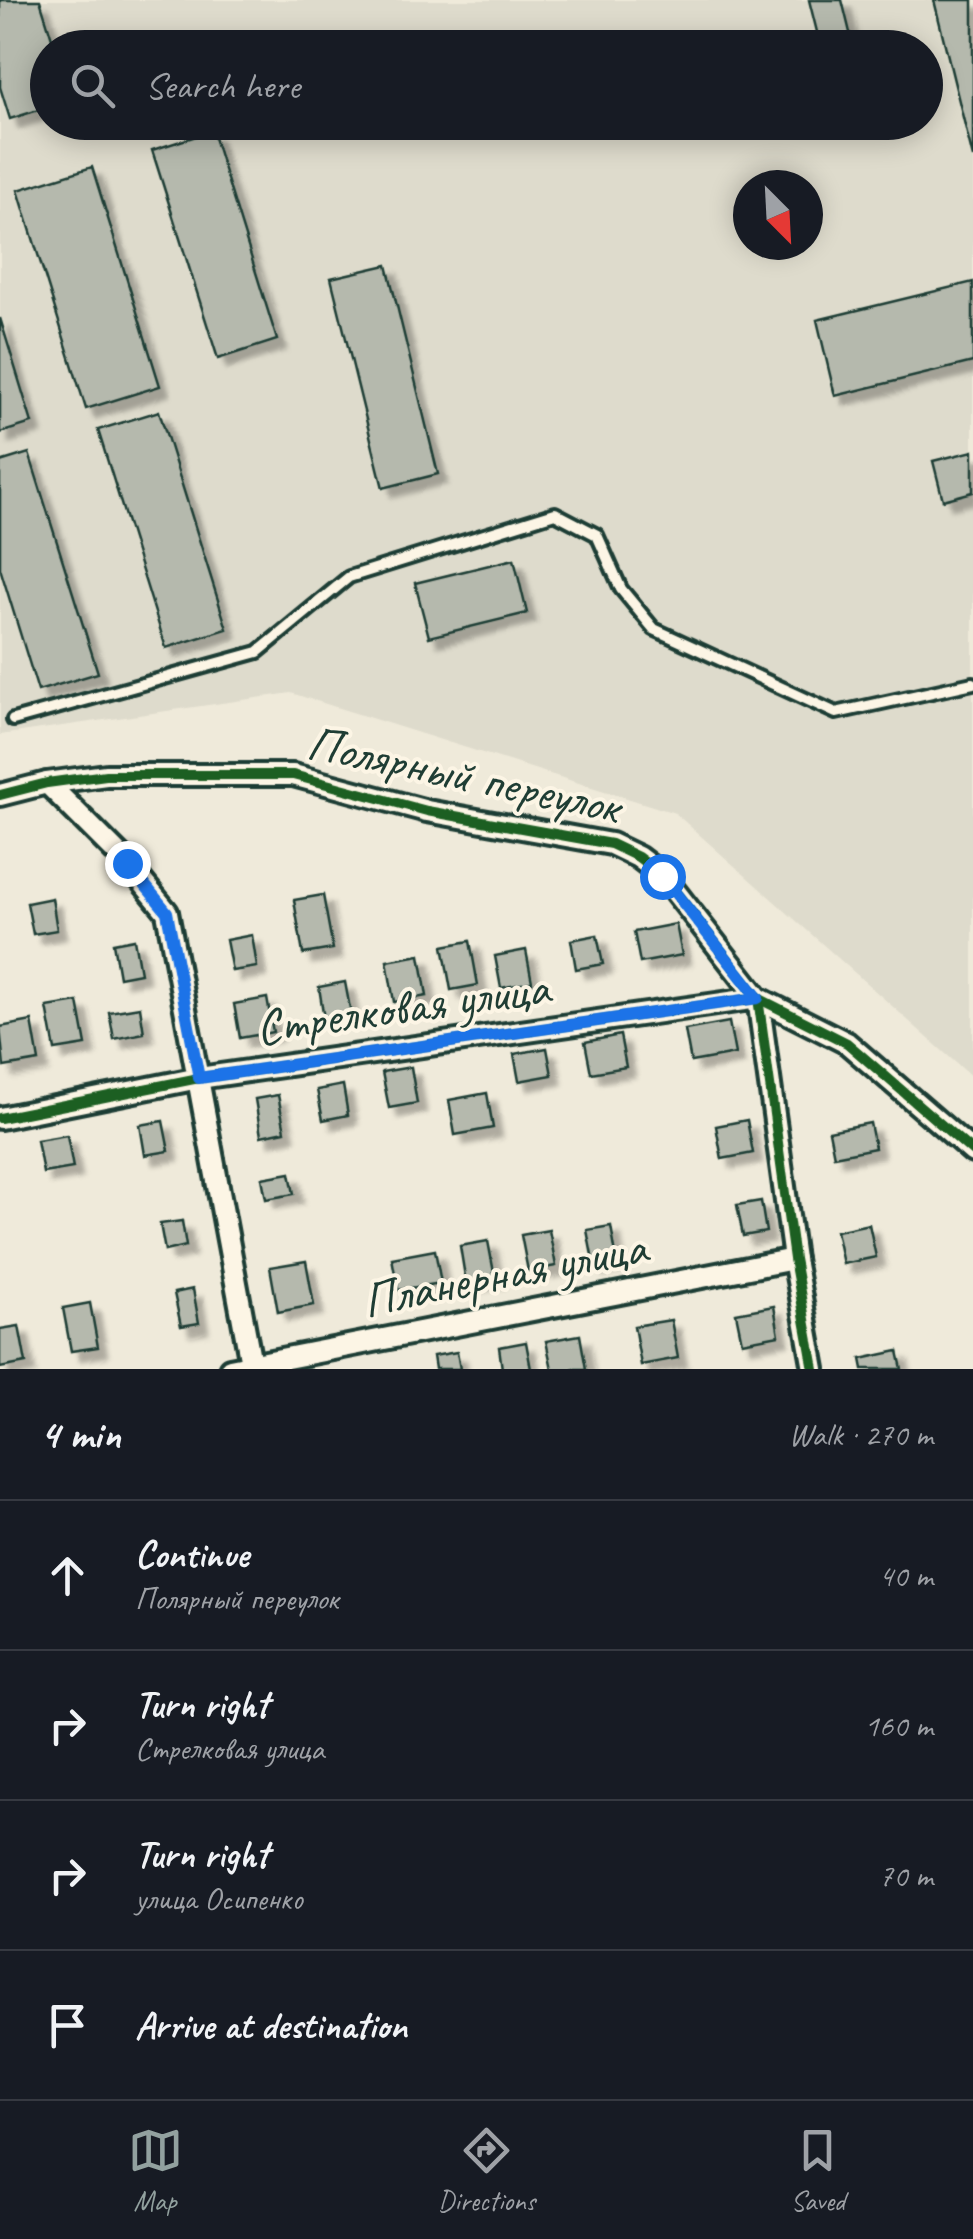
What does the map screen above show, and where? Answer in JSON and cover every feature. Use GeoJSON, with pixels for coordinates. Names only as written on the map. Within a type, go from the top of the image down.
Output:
{"type":"FeatureCollection","features":[{"type":"Feature","properties":{"kind":"street","name":"Полярный переулок"},"geometry":{"type":"LineString","coordinates":[[0,794],[47,782],[106,775],[293,775],[427,811],[611,844],[638,856],[662,876],[758,998],[847,1043],[973,1152]]}},
{"type":"Feature","properties":{"kind":"street"},"geometry":{"type":"LineString","coordinates":[[47,782],[127,863],[167,912],[199,1078],[244,1368]]}},
{"type":"Feature","properties":{"kind":"street"},"geometry":{"type":"LineString","coordinates":[[758,998],[794,1260],[814,1369]]}},
{"type":"Feature","properties":{"kind":"street","name":"Стрелковая улица"},"geometry":{"type":"LineString","coordinates":[[0,1118],[199,1078],[758,998]]}},
{"type":"Feature","properties":{"kind":"street","name":"Планерная улица"},"geometry":{"type":"LineString","coordinates":[[244,1368],[794,1260]]}},
{"type":"Feature","properties":{"kind":"lane"},"geometry":{"type":"LineString","coordinates":[[13,720],[258,652],[349,577],[555,513],[597,535],[620,589],[654,629],[836,713],[973,683]]}},
{"type":"Feature","properties":{"kind":"shaded area"},"geometry":{"type":"Polygon","coordinates":[[[0,0],[973,0],[973,1078],[675,813],[291,693],[0,735],[0,0]]]}},
{"type":"Feature","properties":{"kind":"building"},"geometry":{"type":"Polygon","coordinates":[[[0,0],[40,0],[49,30],[30,30],[30,113],[10,119],[0,87],[0,0]]]}},
{"type":"Feature","properties":{"kind":"building"},"geometry":{"type":"Polygon","coordinates":[[[809,0],[842,0],[849,30],[816,30],[809,0]]]}},
{"type":"Feature","properties":{"kind":"building"},"geometry":{"type":"Polygon","coordinates":[[[934,0],[973,0],[973,158],[943,30],[934,0]]]}},
{"type":"Feature","properties":{"kind":"building"},"geometry":{"type":"Polygon","coordinates":[[[184,140],[215,140],[277,340],[218,359],[152,150],[184,140]]]}},
{"type":"Feature","properties":{"kind":"building"},"geometry":{"type":"Polygon","coordinates":[[[92,167],[160,386],[86,409],[18,190],[92,167]]]}},
{"type":"Feature","properties":{"kind":"building"},"geometry":{"type":"Polygon","coordinates":[[[387,265],[438,474],[383,488],[331,278],[387,265]]]}},
{"type":"Feature","properties":{"kind":"building"},"geometry":{"type":"Polygon","coordinates":[[[973,282],[973,362],[835,396],[817,320],[973,282]]]}},
{"type":"Feature","properties":{"kind":"building"},"geometry":{"type":"Polygon","coordinates":[[[0,318],[32,423],[0,433],[0,318]]]}},
{"type":"Feature","properties":{"kind":"building"},"geometry":{"type":"Polygon","coordinates":[[[159,411],[227,629],[166,648],[98,430],[159,411]]]}},
{"type":"Feature","properties":{"kind":"building"},"geometry":{"type":"Polygon","coordinates":[[[973,451],[973,492],[943,500],[933,461],[973,451]]]}},
{"type":"Feature","properties":{"kind":"building"},"geometry":{"type":"Polygon","coordinates":[[[29,453],[98,673],[38,691],[0,568],[0,462],[29,453]]]}},
{"type":"Feature","properties":{"kind":"building"},"geometry":{"type":"Polygon","coordinates":[[[514,559],[527,613],[429,637],[415,583],[514,559]]]}},
{"type":"Feature","properties":{"kind":"building"},"geometry":{"type":"Polygon","coordinates":[[[323,895],[333,949],[303,954],[294,900],[323,895]]]}},
{"type":"Feature","properties":{"kind":"building"},"geometry":{"type":"Polygon","coordinates":[[[52,898],[57,930],[33,934],[27,903],[52,898]]]}},
{"type":"Feature","properties":{"kind":"building"},"geometry":{"type":"Polygon","coordinates":[[[676,924],[682,955],[640,963],[634,932],[676,924]]]}},
{"type":"Feature","properties":{"kind":"building"},"geometry":{"type":"Polygon","coordinates":[[[252,935],[257,967],[232,971],[226,940],[252,935]]]}},
{"type":"Feature","properties":{"kind":"building"},"geometry":{"type":"Polygon","coordinates":[[[597,935],[603,964],[576,969],[571,940],[597,935]]]}},
{"type":"Feature","properties":{"kind":"building"},"geometry":{"type":"Polygon","coordinates":[[[134,939],[140,973],[119,977],[113,943],[134,939]]]}},
{"type":"Feature","properties":{"kind":"building"},"geometry":{"type":"Polygon","coordinates":[[[470,941],[478,985],[451,990],[443,946],[470,941]]]}},
{"type":"Feature","properties":{"kind":"building"},"geometry":{"type":"Polygon","coordinates":[[[526,950],[532,982],[501,988],[495,956],[526,950]]]}},
{"type":"Feature","properties":{"kind":"building"},"geometry":{"type":"Polygon","coordinates":[[[420,955],[427,996],[394,1002],[387,961],[420,955]]]}},
{"type":"Feature","properties":{"kind":"building"},"geometry":{"type":"Polygon","coordinates":[[[345,982],[351,1014],[324,1019],[319,987],[345,982]]]}},
{"type":"Feature","properties":{"kind":"building"},"geometry":{"type":"Polygon","coordinates":[[[267,998],[273,1032],[240,1038],[234,1004],[267,998]]]}},
{"type":"Feature","properties":{"kind":"building"},"geometry":{"type":"Polygon","coordinates":[[[78,1002],[86,1045],[55,1050],[47,1007],[78,1002]]]}},
{"type":"Feature","properties":{"kind":"building"},"geometry":{"type":"Polygon","coordinates":[[[140,1007],[144,1033],[114,1039],[109,1012],[140,1007]]]}},
{"type":"Feature","properties":{"kind":"building"},"geometry":{"type":"Polygon","coordinates":[[[32,1021],[39,1061],[4,1067],[0,1027],[32,1021]]]}},
{"type":"Feature","properties":{"kind":"building"},"geometry":{"type":"Polygon","coordinates":[[[729,1022],[735,1054],[691,1062],[685,1030],[729,1022]]]}},
{"type":"Feature","properties":{"kind":"building"},"geometry":{"type":"Polygon","coordinates":[[[620,1035],[626,1067],[591,1073],[585,1042],[620,1035]]]}},
{"type":"Feature","properties":{"kind":"building"},"geometry":{"type":"Polygon","coordinates":[[[547,1048],[552,1075],[519,1081],[514,1054],[547,1048]]]}},
{"type":"Feature","properties":{"kind":"building"},"geometry":{"type":"Polygon","coordinates":[[[411,1067],[417,1103],[389,1108],[382,1072],[411,1067]]]}},
{"type":"Feature","properties":{"kind":"building"},"geometry":{"type":"Polygon","coordinates":[[[343,1085],[348,1115],[323,1120],[317,1090],[343,1085]]]}},
{"type":"Feature","properties":{"kind":"building"},"geometry":{"type":"Polygon","coordinates":[[[487,1093],[493,1128],[455,1135],[449,1100],[487,1093]]]}},
{"type":"Feature","properties":{"kind":"building"},"geometry":{"type":"Polygon","coordinates":[[[278,1095],[285,1131],[261,1136],[255,1099],[278,1095]]]}},
{"type":"Feature","properties":{"kind":"building"},"geometry":{"type":"Polygon","coordinates":[[[747,1120],[753,1153],[722,1159],[716,1126],[747,1120]]]}},
{"type":"Feature","properties":{"kind":"building"},"geometry":{"type":"Polygon","coordinates":[[[163,1121],[169,1151],[145,1155],[140,1125],[163,1121]]]}},
{"type":"Feature","properties":{"kind":"building"},"geometry":{"type":"Polygon","coordinates":[[[870,1123],[875,1148],[834,1156],[829,1131],[870,1123]]]}},
{"type":"Feature","properties":{"kind":"building"},"geometry":{"type":"Polygon","coordinates":[[[67,1135],[73,1168],[43,1173],[37,1140],[67,1135]]]}},
{"type":"Feature","properties":{"kind":"building"},"geometry":{"type":"Polygon","coordinates":[[[290,1173],[294,1194],[266,1199],[262,1178],[290,1173]]]}},
{"type":"Feature","properties":{"kind":"building"},"geometry":{"type":"Polygon","coordinates":[[[761,1201],[766,1232],[743,1236],[737,1205],[761,1201]]]}},
{"type":"Feature","properties":{"kind":"building"},"geometry":{"type":"Polygon","coordinates":[[[182,1221],[186,1246],[165,1251],[160,1224],[182,1221]]]}},
{"type":"Feature","properties":{"kind":"building"},"geometry":{"type":"Polygon","coordinates":[[[869,1224],[876,1257],[843,1264],[836,1231],[869,1224]]]}},
{"type":"Feature","properties":{"kind":"building"},"geometry":{"type":"Polygon","coordinates":[[[611,1226],[617,1261],[594,1266],[587,1230],[611,1226]]]}},
{"type":"Feature","properties":{"kind":"building"},"geometry":{"type":"Polygon","coordinates":[[[549,1230],[556,1266],[528,1271],[521,1235],[549,1230]]]}},
{"type":"Feature","properties":{"kind":"building"},"geometry":{"type":"Polygon","coordinates":[[[488,1241],[495,1278],[466,1283],[460,1246],[488,1241]]]}},
{"type":"Feature","properties":{"kind":"building"},"geometry":{"type":"Polygon","coordinates":[[[435,1250],[441,1283],[398,1290],[392,1258],[435,1250]]]}},
{"type":"Feature","properties":{"kind":"building"},"geometry":{"type":"Polygon","coordinates":[[[306,1261],[314,1305],[278,1312],[270,1267],[306,1261]]]}},
{"type":"Feature","properties":{"kind":"building"},"geometry":{"type":"Polygon","coordinates":[[[193,1289],[199,1323],[181,1326],[174,1293],[193,1289]]]}},
{"type":"Feature","properties":{"kind":"building"},"geometry":{"type":"Polygon","coordinates":[[[90,1303],[98,1347],[71,1351],[63,1308],[90,1303]]]}},
{"type":"Feature","properties":{"kind":"building"},"geometry":{"type":"Polygon","coordinates":[[[774,1306],[779,1335],[742,1342],[736,1313],[774,1306]]]}},
{"type":"Feature","properties":{"kind":"building"},"geometry":{"type":"Polygon","coordinates":[[[671,1320],[678,1358],[641,1365],[634,1326],[671,1320]]]}},
{"type":"Feature","properties":{"kind":"building"},"geometry":{"type":"Polygon","coordinates":[[[19,1326],[26,1363],[0,1368],[0,1329],[19,1326]]]}},
{"type":"Feature","properties":{"kind":"building"},"geometry":{"type":"Polygon","coordinates":[[[580,1335],[586,1369],[552,1369],[546,1341],[580,1335]]]}},
{"type":"Feature","properties":{"kind":"building"},"geometry":{"type":"Polygon","coordinates":[[[526,1342],[531,1369],[502,1369],[499,1347],[526,1342]]]}},
{"type":"Feature","properties":{"kind":"building"},"geometry":{"type":"Polygon","coordinates":[[[898,1351],[902,1369],[863,1369],[861,1359],[898,1351]]]}},
{"type":"Feature","properties":{"kind":"building"},"geometry":{"type":"Polygon","coordinates":[[[457,1352],[460,1369],[435,1369],[433,1356],[457,1352]]]}},
{"type":"Feature","properties":{"kind":"cycle path"},"geometry":{"type":"LineString","coordinates":[[0,795],[47,783],[106,775],[293,775],[427,811],[611,844],[638,857],[663,876],[758,998],[847,1043],[973,1152]]}},
{"type":"Feature","properties":{"kind":"cycle path"},"geometry":{"type":"LineString","coordinates":[[0,1118],[199,1078],[758,998],[794,1259],[814,1369]]}},
{"type":"Feature","properties":{"kind":"route"},"geometry":{"type":"LineString","coordinates":[[127,863],[167,912],[199,1078],[758,998],[662,876]]}}]}
